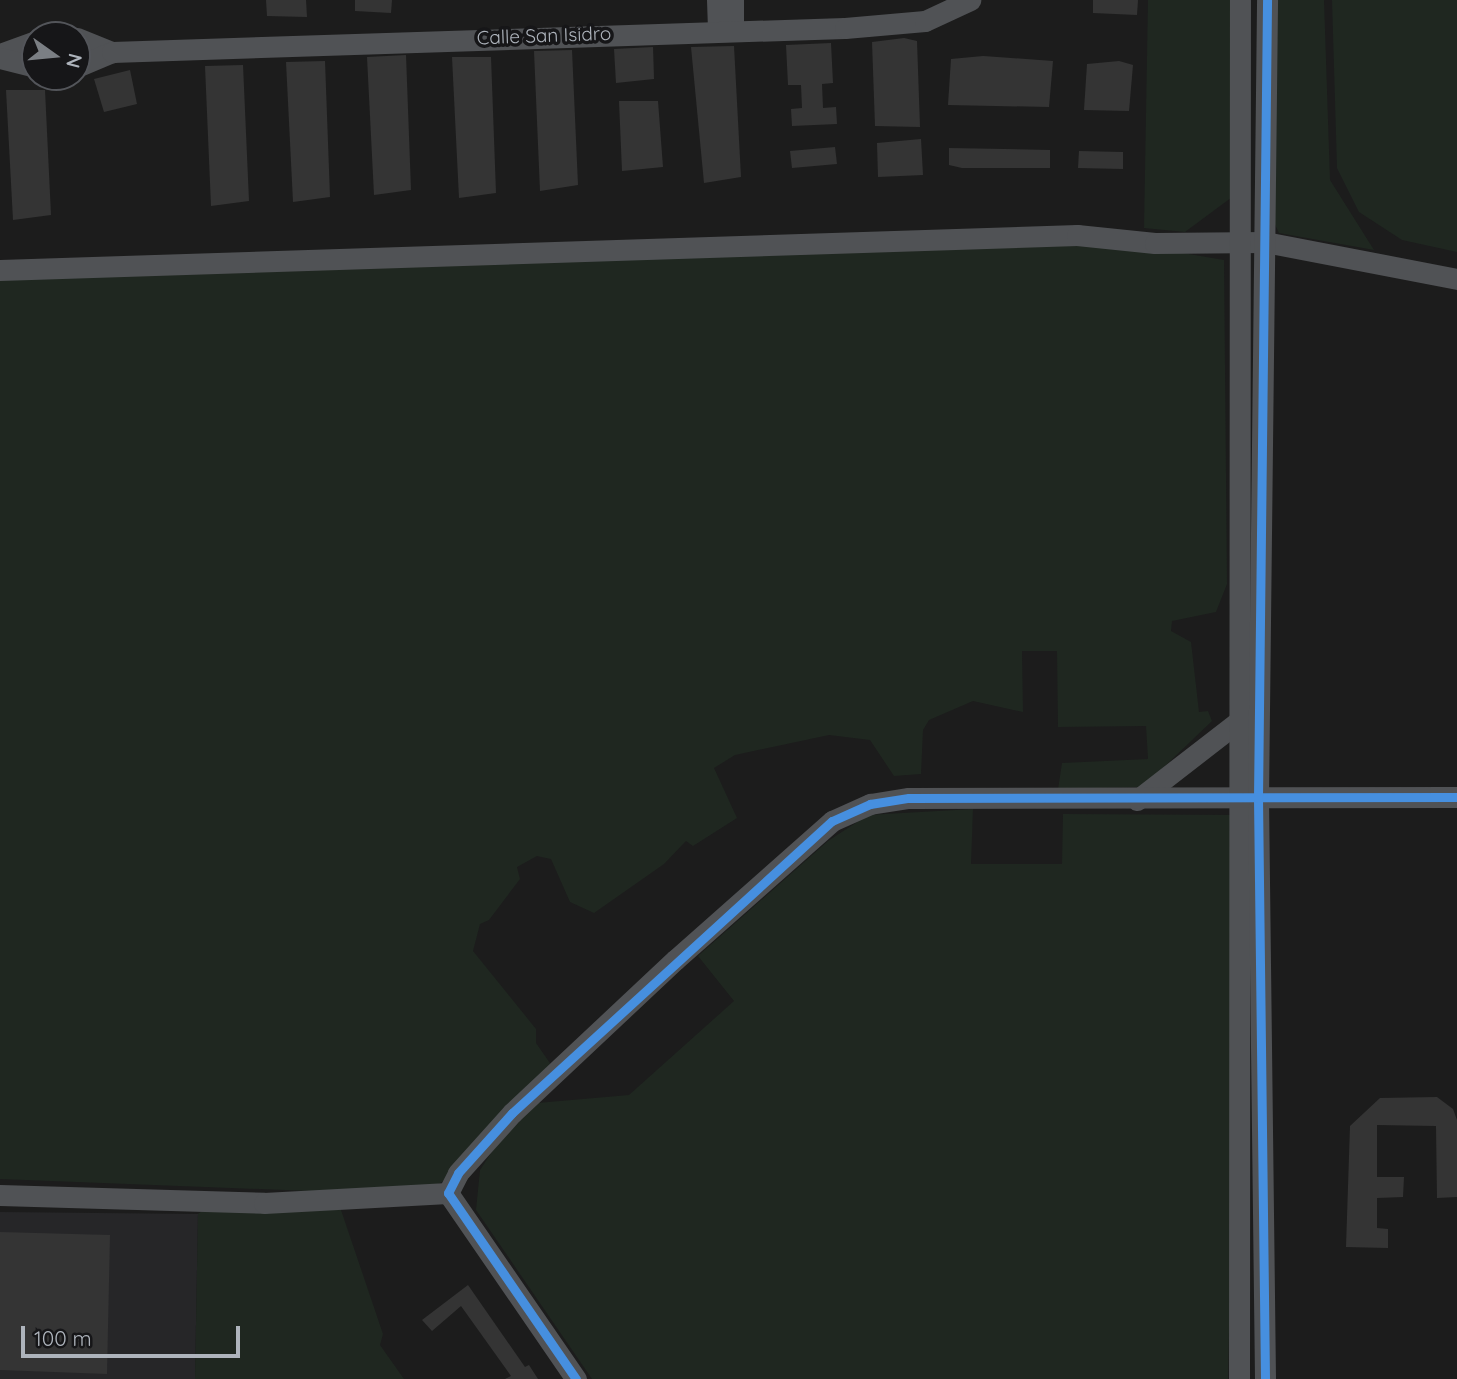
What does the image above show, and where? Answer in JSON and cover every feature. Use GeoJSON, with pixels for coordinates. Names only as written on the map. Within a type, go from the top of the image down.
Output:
{"type":"FeatureCollection","features":[{"type":"Feature","properties":{"kind":"street"},"geometry":{"type":"LineString","coordinates":[[718,0],[725,31]]}},
{"type":"Feature","properties":{"kind":"street"},"geometry":{"type":"LineString","coordinates":[[725,31],[733,0]]}},
{"type":"Feature","properties":{"kind":"street","name":"Calle San Isidro"},"geometry":{"type":"LineString","coordinates":[[91,61],[112,52],[725,31],[925,21],[970,0]]}},
{"type":"Feature","properties":{"kind":"street"},"geometry":{"type":"LineString","coordinates":[[1240,0],[1237,243],[1239,721],[1249,798],[1265,1379]]}},
{"type":"Feature","properties":{"kind":"street"},"geometry":{"type":"LineString","coordinates":[[1239,1379],[1249,798],[1265,242],[1267,0]]}},
{"type":"Feature","properties":{"kind":"street","name":"Calle San Isidro"},"geometry":{"type":"LineString","coordinates":[[91,44],[112,52]]}},
{"type":"Feature","properties":{"kind":"street"},"geometry":{"type":"LineString","coordinates":[[0,56],[21,47]]}},
{"type":"Feature","properties":{"kind":"street"},"geometry":{"type":"LineString","coordinates":[[0,56],[21,63]]}},
{"type":"Feature","properties":{"kind":"street"},"geometry":{"type":"LineString","coordinates":[[0,270],[1063,235],[1265,242],[1457,279]]}},
{"type":"Feature","properties":{"kind":"street"},"geometry":{"type":"LineString","coordinates":[[1138,800],[1239,721]]}},
{"type":"Feature","properties":{"kind":"street"},"geometry":{"type":"LineString","coordinates":[[448,1194],[458,1173],[512,1113],[832,821],[870,804],[909,798],[1138,800],[1457,797]]}},
{"type":"Feature","properties":{"kind":"street"},"geometry":{"type":"LineString","coordinates":[[0,1195],[264,1203],[448,1194]]}},
{"type":"Feature","properties":{"kind":"street"},"geometry":{"type":"LineString","coordinates":[[448,1194],[576,1379]]}},
{"type":"Feature","properties":{"kind":"shaded area"},"geometry":{"type":"Polygon","coordinates":[[[1148,0],[1250,0],[1243,189],[1185,232],[1144,228],[1148,0]]]}},
{"type":"Feature","properties":{"kind":"shaded area"},"geometry":{"type":"Polygon","coordinates":[[[1276,0],[1324,0],[1330,180],[1374,250],[1279,233],[1270,214],[1276,0]]]}},
{"type":"Feature","properties":{"kind":"shaded area"},"geometry":{"type":"Polygon","coordinates":[[[1332,0],[1457,0],[1457,252],[1402,240],[1359,212],[1337,168],[1332,0]]]}},
{"type":"Feature","properties":{"kind":"shaded area"},"geometry":{"type":"Polygon","coordinates":[[[1077,235],[1224,260],[1227,584],[1216,612],[1172,621],[1171,631],[1191,642],[1199,712],[1208,711],[1212,721],[1143,787],[1058,789],[1062,763],[1148,759],[1146,726],[1058,727],[1057,651],[1022,651],[1023,712],[973,701],[929,720],[923,730],[921,774],[894,776],[870,740],[829,735],[735,755],[714,768],[737,818],[693,846],[686,841],[664,864],[594,913],[570,902],[551,859],[537,856],[517,867],[520,879],[489,920],[480,924],[473,951],[536,1029],[536,1043],[552,1066],[442,1182],[420,1192],[336,1192],[0,1179],[0,270],[1077,235]]]}},
{"type":"Feature","properties":{"kind":"shaded area"},"geometry":{"type":"Polygon","coordinates":[[[973,809],[971,864],[1062,864],[1063,814],[1240,815],[1228,1379],[592,1379],[476,1210],[480,1170],[495,1147],[537,1103],[629,1095],[734,1001],[698,956],[828,841],[868,815],[973,809]]]}},
{"type":"Feature","properties":{"kind":"shaded area"},"geometry":{"type":"Polygon","coordinates":[[[203,1210],[341,1210],[383,1334],[380,1345],[404,1379],[195,1379],[198,1214],[203,1210]]]}},
{"type":"Feature","properties":{"kind":"shaded area"},"geometry":{"type":"Polygon","coordinates":[[[0,1212],[198,1214],[195,1379],[0,1379],[0,1212]]]}},
{"type":"Feature","properties":{"kind":"building"},"geometry":{"type":"Polygon","coordinates":[[[266,0],[306,0],[307,17],[267,16],[266,0]]]}},
{"type":"Feature","properties":{"kind":"building"},"geometry":{"type":"Polygon","coordinates":[[[355,0],[392,0],[391,13],[355,11],[355,0]]]}},
{"type":"Feature","properties":{"kind":"building"},"geometry":{"type":"Polygon","coordinates":[[[1093,0],[1138,0],[1137,15],[1093,13],[1093,0]]]}},
{"type":"Feature","properties":{"kind":"building"},"geometry":{"type":"Polygon","coordinates":[[[904,38],[917,41],[920,127],[875,126],[872,42],[904,38]]]}},
{"type":"Feature","properties":{"kind":"building"},"geometry":{"type":"Polygon","coordinates":[[[831,43],[833,83],[822,84],[823,108],[836,107],[837,124],[792,126],[791,109],[802,108],[801,85],[788,85],[786,45],[831,43]]]}},
{"type":"Feature","properties":{"kind":"building"},"geometry":{"type":"Polygon","coordinates":[[[734,46],[741,177],[704,183],[691,47],[734,46]]]}},
{"type":"Feature","properties":{"kind":"building"},"geometry":{"type":"Polygon","coordinates":[[[653,47],[654,79],[616,83],[614,49],[653,47]]]}},
{"type":"Feature","properties":{"kind":"building"},"geometry":{"type":"Polygon","coordinates":[[[572,50],[578,185],[540,191],[534,51],[572,50]]]}},
{"type":"Feature","properties":{"kind":"building"},"geometry":{"type":"Polygon","coordinates":[[[406,55],[411,190],[374,195],[367,57],[406,55]]]}},
{"type":"Feature","properties":{"kind":"building"},"geometry":{"type":"Polygon","coordinates":[[[983,56],[1053,61],[1049,107],[948,105],[951,59],[983,56]]]}},
{"type":"Feature","properties":{"kind":"building"},"geometry":{"type":"Polygon","coordinates":[[[452,57],[491,57],[496,193],[459,198],[452,57]]]}},
{"type":"Feature","properties":{"kind":"building"},"geometry":{"type":"Polygon","coordinates":[[[325,61],[330,197],[293,202],[286,62],[325,61]]]}},
{"type":"Feature","properties":{"kind":"building"},"geometry":{"type":"Polygon","coordinates":[[[1119,61],[1133,65],[1129,111],[1084,110],[1087,64],[1119,61]]]}},
{"type":"Feature","properties":{"kind":"building"},"geometry":{"type":"Polygon","coordinates":[[[243,65],[249,201],[211,206],[205,66],[243,65]]]}},
{"type":"Feature","properties":{"kind":"building"},"geometry":{"type":"Polygon","coordinates":[[[130,70],[137,104],[104,112],[94,79],[130,70]]]}},
{"type":"Feature","properties":{"kind":"building"},"geometry":{"type":"Polygon","coordinates":[[[6,90],[45,91],[51,215],[13,220],[6,90]]]}},
{"type":"Feature","properties":{"kind":"building"},"geometry":{"type":"Polygon","coordinates":[[[619,101],[658,101],[663,167],[622,171],[619,101]]]}},
{"type":"Feature","properties":{"kind":"building"},"geometry":{"type":"Polygon","coordinates":[[[921,139],[923,175],[878,177],[877,143],[921,139]]]}},
{"type":"Feature","properties":{"kind":"building"},"geometry":{"type":"Polygon","coordinates":[[[835,147],[837,164],[792,168],[790,151],[835,147]]]}},
{"type":"Feature","properties":{"kind":"building"},"geometry":{"type":"Polygon","coordinates":[[[949,148],[1050,150],[1050,168],[962,168],[949,165],[949,148]]]}},
{"type":"Feature","properties":{"kind":"building"},"geometry":{"type":"Polygon","coordinates":[[[1079,151],[1123,152],[1123,169],[1078,168],[1079,151]]]}},
{"type":"Feature","properties":{"kind":"building"},"geometry":{"type":"Polygon","coordinates":[[[1437,1097],[1453,1109],[1457,1120],[1457,1197],[1437,1198],[1436,1126],[1377,1125],[1377,1177],[1404,1177],[1403,1197],[1377,1198],[1377,1228],[1388,1229],[1388,1248],[1346,1247],[1350,1126],[1380,1098],[1437,1097]]]}},
{"type":"Feature","properties":{"kind":"building"},"geometry":{"type":"Polygon","coordinates":[[[0,1232],[110,1235],[107,1374],[0,1370],[0,1232]]]}},
{"type":"Feature","properties":{"kind":"building"},"geometry":{"type":"Polygon","coordinates":[[[468,1285],[525,1367],[529,1365],[538,1379],[505,1379],[511,1376],[461,1306],[432,1331],[422,1320],[468,1285]]]}},
{"type":"Feature","properties":{"kind":"cycle path"},"geometry":{"type":"LineString","coordinates":[[1265,1379],[1258,798],[1267,0]]}},
{"type":"Feature","properties":{"kind":"cycle path"},"geometry":{"type":"LineString","coordinates":[[576,1379],[448,1193],[458,1173],[512,1113],[832,821],[870,804],[909,798],[1457,797]]}}]}
